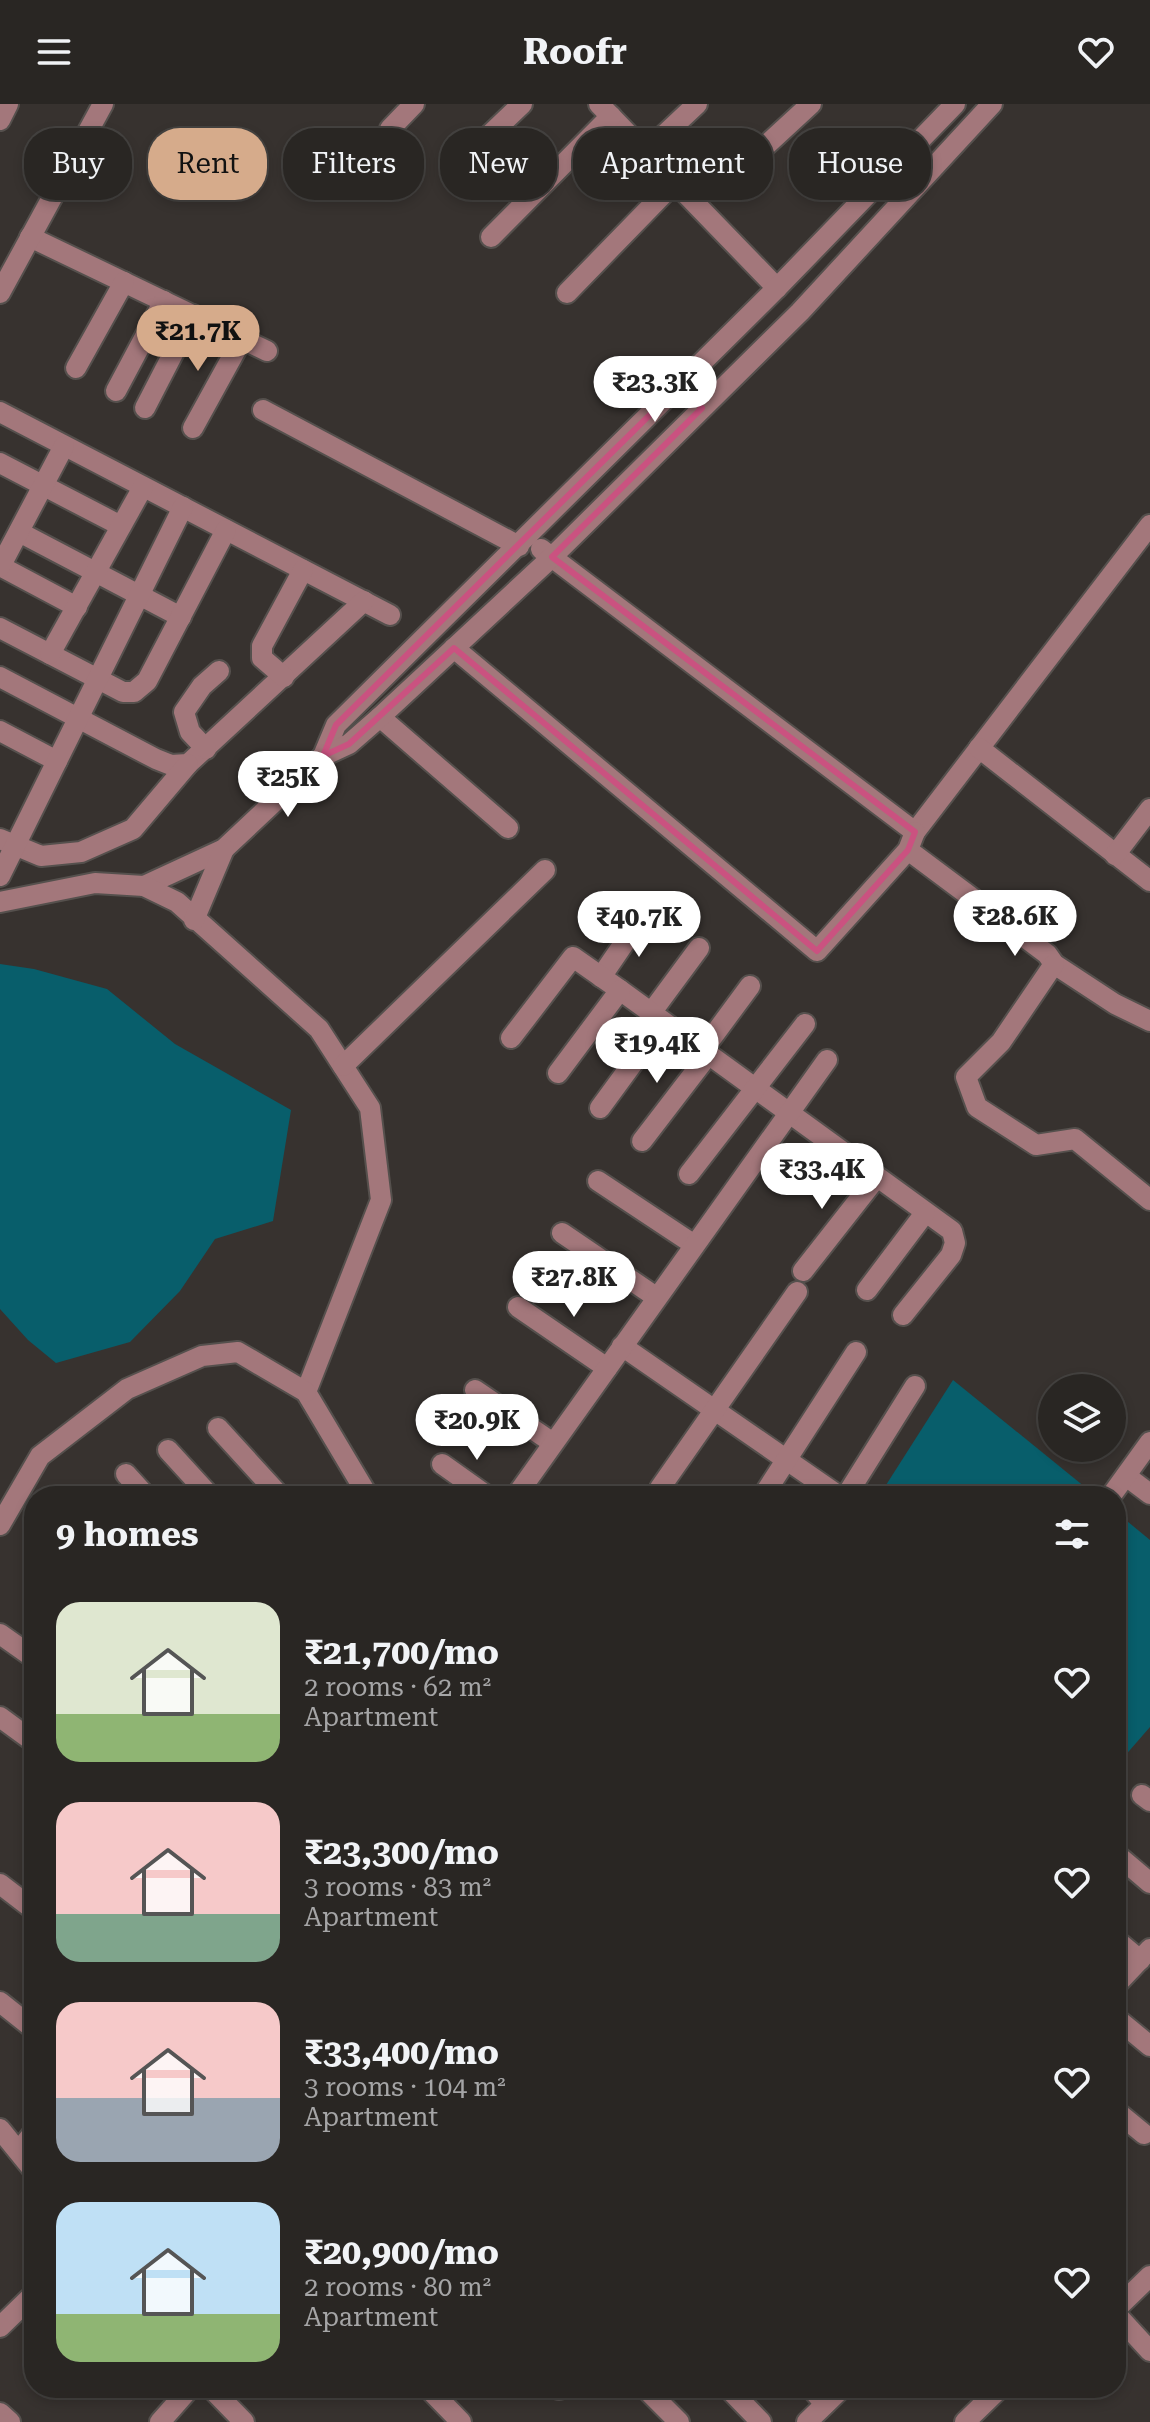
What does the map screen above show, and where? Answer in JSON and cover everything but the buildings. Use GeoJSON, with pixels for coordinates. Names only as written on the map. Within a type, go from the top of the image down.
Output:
{"type":"FeatureCollection","features":[{"type":"Feature","properties":{"kind":"street"},"geometry":{"type":"LineString","coordinates":[[0,120],[8,104]]}},
{"type":"Feature","properties":{"kind":"street"},"geometry":{"type":"LineString","coordinates":[[0,293],[103,104]]}},
{"type":"Feature","properties":{"kind":"street"},"geometry":{"type":"LineString","coordinates":[[391,128],[414,104]]}},
{"type":"Feature","properties":{"kind":"street"},"geometry":{"type":"LineString","coordinates":[[497,128],[522,104]]}},
{"type":"Feature","properties":{"kind":"street"},"geometry":{"type":"LineString","coordinates":[[672,128],[697,104]]}},
{"type":"Feature","properties":{"kind":"street"},"geometry":{"type":"LineString","coordinates":[[773,139],[811,104]]}},
{"type":"Feature","properties":{"kind":"street"},"geometry":{"type":"LineString","coordinates":[[323,756],[336,725],[777,288],[955,104]]}},
{"type":"Feature","properties":{"kind":"street"},"geometry":{"type":"LineString","coordinates":[[144,886],[224,849],[323,756],[349,744],[380,717],[552,557],[800,312],[992,104]]}},
{"type":"Feature","properties":{"kind":"street"},"geometry":{"type":"LineString","coordinates":[[491,237],[605,110],[622,128]]}},
{"type":"Feature","properties":{"kind":"street"},"geometry":{"type":"LineString","coordinates":[[567,293],[657,200]]}},
{"type":"Feature","properties":{"kind":"street"},"geometry":{"type":"LineString","coordinates":[[692,200],[777,288]]}},
{"type":"Feature","properties":{"kind":"street"},"geometry":{"type":"LineString","coordinates":[[30,237],[267,351]]}},
{"type":"Feature","properties":{"kind":"street"},"geometry":{"type":"LineString","coordinates":[[76,368],[124,282]]}},
{"type":"Feature","properties":{"kind":"street"},"geometry":{"type":"LineString","coordinates":[[116,391],[164,301]]}},
{"type":"Feature","properties":{"kind":"street"},"geometry":{"type":"LineString","coordinates":[[145,408],[193,315]]}},
{"type":"Feature","properties":{"kind":"street"},"geometry":{"type":"LineString","coordinates":[[193,428],[242,339]]}},
{"type":"Feature","properties":{"kind":"street"},"geometry":{"type":"LineString","coordinates":[[680,385],[702,408]]}},
{"type":"Feature","properties":{"kind":"street"},"geometry":{"type":"LineString","coordinates":[[263,410],[552,557],[911,841],[1047,954],[1054,964],[1115,1004],[1150,1021]]}},
{"type":"Feature","properties":{"kind":"street"},"geometry":{"type":"LineString","coordinates":[[0,412],[390,615]]}},
{"type":"Feature","properties":{"kind":"street"},"geometry":{"type":"LineString","coordinates":[[64,446],[0,567],[77,607]]}},
{"type":"Feature","properties":{"kind":"street"},"geometry":{"type":"LineString","coordinates":[[0,463],[121,526]]}},
{"type":"Feature","properties":{"kind":"street"},"geometry":{"type":"LineString","coordinates":[[50,654],[143,487]]}},
{"type":"Feature","properties":{"kind":"street"},"geometry":{"type":"LineString","coordinates":[[0,876],[7,843],[57,761],[183,507]]}},
{"type":"Feature","properties":{"kind":"street"},"geometry":{"type":"LineString","coordinates":[[454,648],[817,951],[911,841],[1150,525]]}},
{"type":"Feature","properties":{"kind":"street"},"geometry":{"type":"LineString","coordinates":[[0,628],[123,692],[134,692],[147,681],[226,530]]}},
{"type":"Feature","properties":{"kind":"street"},"geometry":{"type":"LineString","coordinates":[[19,532],[181,617]]}},
{"type":"Feature","properties":{"kind":"street"},"geometry":{"type":"LineString","coordinates":[[284,677],[262,658],[262,646],[303,570]]}},
{"type":"Feature","properties":{"kind":"street"},"geometry":{"type":"LineString","coordinates":[[7,843],[41,856],[81,852],[133,829],[188,764],[364,601]]}},
{"type":"Feature","properties":{"kind":"street"},"geometry":{"type":"LineString","coordinates":[[206,749],[190,732],[184,712],[202,686],[219,671]]}},
{"type":"Feature","properties":{"kind":"street"},"geometry":{"type":"LineString","coordinates":[[0,677],[164,762],[188,764]]}},
{"type":"Feature","properties":{"kind":"street"},"geometry":{"type":"LineString","coordinates":[[380,717],[508,828]]}},
{"type":"Feature","properties":{"kind":"street"},"geometry":{"type":"LineString","coordinates":[[0,731],[57,761]]}},
{"type":"Feature","properties":{"kind":"street"},"geometry":{"type":"LineString","coordinates":[[979,748],[1150,881]]}},
{"type":"Feature","properties":{"kind":"street"},"geometry":{"type":"LineString","coordinates":[[1115,855],[1150,809]]}},
{"type":"Feature","properties":{"kind":"street"},"geometry":{"type":"LineString","coordinates":[[194,920],[224,849]]}},
{"type":"Feature","properties":{"kind":"street"},"geometry":{"type":"LineString","coordinates":[[343,1066],[545,870]]}},
{"type":"Feature","properties":{"kind":"street"},"geometry":{"type":"LineString","coordinates":[[0,902],[95,883],[144,886],[177,902],[319,1029],[370,1108],[381,1200],[306,1392]]}},
{"type":"Feature","properties":{"kind":"street"},"geometry":{"type":"LineString","coordinates":[[601,977],[642,917]]}},
{"type":"Feature","properties":{"kind":"street"},"geometry":{"type":"LineString","coordinates":[[600,1108],[699,948]]}},
{"type":"Feature","properties":{"kind":"street"},"geometry":{"type":"LineString","coordinates":[[511,1038],[573,957],[620,990],[786,1114],[952,1231],[955,1243],[951,1255],[903,1315]]}},
{"type":"Feature","properties":{"kind":"street"},"geometry":{"type":"LineString","coordinates":[[1054,964],[1001,1042],[966,1077],[977,1107],[1036,1145],[1075,1139],[1150,1200]]}},
{"type":"Feature","properties":{"kind":"street"},"geometry":{"type":"LineString","coordinates":[[642,1141],[750,986]]}},
{"type":"Feature","properties":{"kind":"street"},"geometry":{"type":"LineString","coordinates":[[558,1073],[620,990]]}},
{"type":"Feature","properties":{"kind":"street"},"geometry":{"type":"LineString","coordinates":[[689,1174],[805,1024]]}},
{"type":"Feature","properties":{"kind":"street"},"geometry":{"type":"LineString","coordinates":[[523,1486],[827,1060]]}},
{"type":"Feature","properties":{"kind":"street"},"geometry":{"type":"LineString","coordinates":[[803,1271],[876,1178]]}},
{"type":"Feature","properties":{"kind":"street"},"geometry":{"type":"LineString","coordinates":[[598,1181],[693,1244]]}},
{"type":"Feature","properties":{"kind":"street"},"geometry":{"type":"LineString","coordinates":[[867,1290],[925,1213]]}},
{"type":"Feature","properties":{"kind":"street"},"geometry":{"type":"LineString","coordinates":[[562,1233],[656,1297]]}},
{"type":"Feature","properties":{"kind":"street"},"geometry":{"type":"LineString","coordinates":[[661,1486],[797,1292]]}},
{"type":"Feature","properties":{"kind":"street"},"geometry":{"type":"LineString","coordinates":[[518,1307],[607,1368]]}},
{"type":"Feature","properties":{"kind":"street"},"geometry":{"type":"LineString","coordinates":[[622,1346],[824,1486]]}},
{"type":"Feature","properties":{"kind":"street"},"geometry":{"type":"LineString","coordinates":[[0,1525],[40,1456],[127,1389],[202,1356],[238,1352],[306,1392],[355,1486]]}},
{"type":"Feature","properties":{"kind":"street"},"geometry":{"type":"LineString","coordinates":[[770,1486],[856,1352]]}},
{"type":"Feature","properties":{"kind":"street"},"geometry":{"type":"LineString","coordinates":[[852,1486],[915,1386]]}},
{"type":"Feature","properties":{"kind":"street"},"geometry":{"type":"LineString","coordinates":[[475,1390],[553,1443]]}},
{"type":"Feature","properties":{"kind":"street"},"geometry":{"type":"LineString","coordinates":[[218,1428],[271,1486]]}},
{"type":"Feature","properties":{"kind":"street"},"geometry":{"type":"LineString","coordinates":[[1118,1486],[1150,1442]]}},
{"type":"Feature","properties":{"kind":"street"},"geometry":{"type":"LineString","coordinates":[[168,1450],[201,1486]]}},
{"type":"Feature","properties":{"kind":"street"},"geometry":{"type":"LineString","coordinates":[[442,1464],[473,1486]]}},
{"type":"Feature","properties":{"kind":"street"},"geometry":{"type":"LineString","coordinates":[[126,1474],[137,1486]]}},
{"type":"Feature","properties":{"kind":"street"},"geometry":{"type":"LineString","coordinates":[[1126,1476],[1150,1494]]}},
{"type":"Feature","properties":{"kind":"street"},"geometry":{"type":"LineString","coordinates":[[0,1634],[24,1651]]}},
{"type":"Feature","properties":{"kind":"street"},"geometry":{"type":"LineString","coordinates":[[0,1717],[24,1735]]}},
{"type":"Feature","properties":{"kind":"street"},"geometry":{"type":"LineString","coordinates":[[1126,1863],[1150,1883]]}},
{"type":"Feature","properties":{"kind":"street"},"geometry":{"type":"LineString","coordinates":[[0,1884],[24,1902]]}},
{"type":"Feature","properties":{"kind":"street"},"geometry":{"type":"LineString","coordinates":[[1126,1944],[1147,1953],[1126,1975]]}},
{"type":"Feature","properties":{"kind":"street"},"geometry":{"type":"LineString","coordinates":[[0,2002],[24,2021]]}},
{"type":"Feature","properties":{"kind":"street"},"geometry":{"type":"LineString","coordinates":[[1126,2026],[1150,2046]]}},
{"type":"Feature","properties":{"kind":"street"},"geometry":{"type":"LineString","coordinates":[[1126,2119],[1144,2134]]}},
{"type":"Feature","properties":{"kind":"street"},"geometry":{"type":"LineString","coordinates":[[0,2129],[24,2158]]}},
{"type":"Feature","properties":{"kind":"street"},"geometry":{"type":"LineString","coordinates":[[19,2151],[24,2145]]}},
{"type":"Feature","properties":{"kind":"street"},"geometry":{"type":"LineString","coordinates":[[1126,2301],[1150,2276]]}},
{"type":"Feature","properties":{"kind":"street"},"geometry":{"type":"LineString","coordinates":[[0,2327],[24,2304]]}},
{"type":"Feature","properties":{"kind":"street"},"geometry":{"type":"LineString","coordinates":[[1126,2323],[1150,2351]]}},
{"type":"Feature","properties":{"kind":"street"},"geometry":{"type":"LineString","coordinates":[[160,2422],[181,2398]]}},
{"type":"Feature","properties":{"kind":"street"},"geometry":{"type":"LineString","coordinates":[[221,2398],[244,2422]]}},
{"type":"Feature","properties":{"kind":"street"},"geometry":{"type":"LineString","coordinates":[[438,2398],[461,2422]]}},
{"type":"Feature","properties":{"kind":"street"},"geometry":{"type":"LineString","coordinates":[[655,2398],[679,2422]]}},
{"type":"Feature","properties":{"kind":"street"},"geometry":{"type":"LineString","coordinates":[[738,2398],[761,2422]]}},
{"type":"Feature","properties":{"kind":"street"},"geometry":{"type":"LineString","coordinates":[[820,2398],[825,2404]]}},
{"type":"Feature","properties":{"kind":"street"},"geometry":{"type":"LineString","coordinates":[[807,2422],[831,2398]]}},
{"type":"Feature","properties":{"kind":"street"},"geometry":{"type":"LineString","coordinates":[[965,2422],[990,2398]]}},
{"type":"Feature","properties":{"kind":"street"},"geometry":{"type":"LineString","coordinates":[[0,2413],[10,2422]]}},
{"type":"Feature","properties":{"kind":"highlighted area"},"geometry":{"type":"Polygon","coordinates":[[[680,385],[702,408],[552,557],[915,832],[908,850],[817,951],[454,648],[349,744],[323,756],[336,725],[680,385]]]}},
{"type":"Feature","properties":{"kind":"water"},"geometry":{"type":"Polygon","coordinates":[[[0,964],[34,969],[107,989],[175,1044],[291,1110],[273,1221],[215,1239],[180,1291],[130,1342],[56,1363],[28,1340],[0,1309],[0,964]]]}},
{"type":"Feature","properties":{"kind":"water"},"geometry":{"type":"Polygon","coordinates":[[[953,1380],[1038,1449],[1038,1462],[1054,1462],[1084,1486],[885,1486],[953,1380]]]}},
{"type":"Feature","properties":{"kind":"water"},"geometry":{"type":"Polygon","coordinates":[[[1126,1520],[1150,1540],[1150,1727],[1126,1755],[1126,1520]]]}}]}
